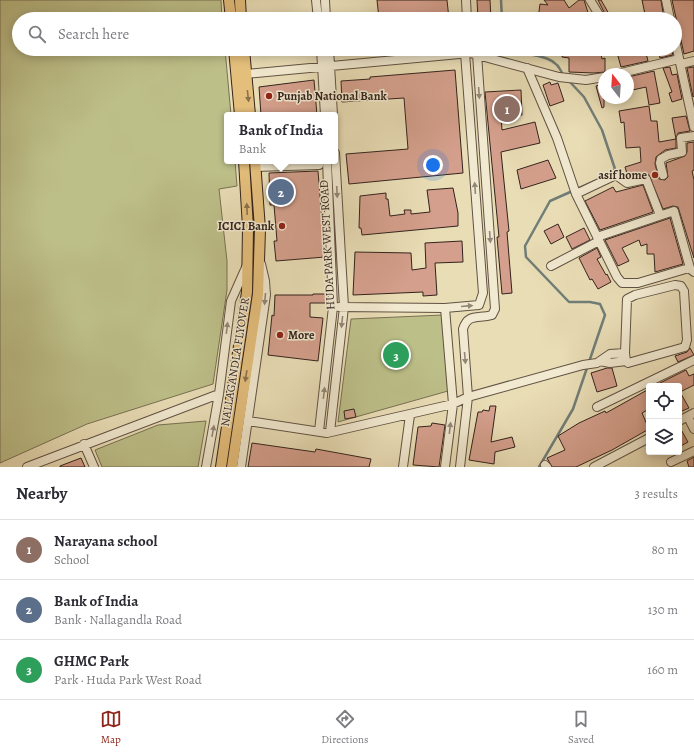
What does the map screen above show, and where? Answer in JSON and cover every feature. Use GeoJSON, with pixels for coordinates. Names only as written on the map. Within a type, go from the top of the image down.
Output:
{"type":"FeatureCollection","features":[{"type":"Feature","properties":{"kind":"main road"},"geometry":{"type":"LineString","coordinates":[[229,0],[230,12]]}},
{"type":"Feature","properties":{"kind":"main road"},"geometry":{"type":"LineString","coordinates":[[240,0],[241,12]]}},
{"type":"Feature","properties":{"kind":"main road"},"geometry":{"type":"LineString","coordinates":[[235,56],[240,112]]}},
{"type":"Feature","properties":{"kind":"main road"},"geometry":{"type":"LineString","coordinates":[[245,56],[250,112]]}},
{"type":"Feature","properties":{"kind":"main road","name":"NALLAGANDLA FLYOVER"},"geometry":{"type":"LineString","coordinates":[[221,467],[244,322],[248,262],[244,164]]}},
{"type":"Feature","properties":{"kind":"main road","name":"NALLAGANDLA FLYOVER"},"geometry":{"type":"LineString","coordinates":[[232,467],[255,324],[260,261],[260,229],[255,164]]}},
{"type":"Feature","properties":{"kind":"street"},"geometry":{"type":"LineString","coordinates":[[316,0],[317,12]]}},
{"type":"Feature","properties":{"kind":"street"},"geometry":{"type":"LineString","coordinates":[[324,0],[325,12]]}},
{"type":"Feature","properties":{"kind":"street"},"geometry":{"type":"LineString","coordinates":[[466,0],[467,12]]}},
{"type":"Feature","properties":{"kind":"street"},"geometry":{"type":"LineString","coordinates":[[590,0],[597,12]]}},
{"type":"Feature","properties":{"kind":"street"},"geometry":{"type":"LineString","coordinates":[[666,0],[669,12]]}},
{"type":"Feature","properties":{"kind":"street"},"geometry":{"type":"LineString","coordinates":[[323,56],[326,65],[333,112]]}},
{"type":"Feature","properties":{"kind":"street"},"geometry":{"type":"LineString","coordinates":[[324,112],[328,56]]}},
{"type":"Feature","properties":{"kind":"street"},"geometry":{"type":"LineString","coordinates":[[246,74],[426,56]]}},
{"type":"Feature","properties":{"kind":"street"},"geometry":{"type":"LineString","coordinates":[[333,307],[444,308],[479,305],[483,293],[470,56]]}},
{"type":"Feature","properties":{"kind":"street"},"geometry":{"type":"LineString","coordinates":[[460,467],[468,397],[463,329],[465,322],[468,319],[492,315],[495,309],[470,56]]}},
{"type":"Feature","properties":{"kind":"street"},"geometry":{"type":"LineString","coordinates":[[484,56],[559,77],[586,80],[598,78]]}},
{"type":"Feature","properties":{"kind":"street"},"geometry":{"type":"LineString","coordinates":[[679,56],[694,128]]}},
{"type":"Feature","properties":{"kind":"street"},"geometry":{"type":"LineString","coordinates":[[634,70],[680,61],[694,61]]}},
{"type":"Feature","properties":{"kind":"street"},"geometry":{"type":"LineString","coordinates":[[527,68],[557,138],[576,194],[598,239],[622,282],[638,283],[692,265],[675,212],[670,211],[598,239],[551,266]]}},
{"type":"Feature","properties":{"kind":"street"},"geometry":{"type":"LineString","coordinates":[[663,175],[660,163],[661,159],[668,155],[682,152],[681,138],[694,136]]}},
{"type":"Feature","properties":{"kind":"street","name":"HUDA PARK WEST ROAD"},"geometry":{"type":"LineString","coordinates":[[319,431],[333,307],[323,164]]}},
{"type":"Feature","properties":{"kind":"street","name":"HUDA PARK WEST ROAD"},"geometry":{"type":"LineString","coordinates":[[330,432],[344,307],[336,164]]}},
{"type":"Feature","properties":{"kind":"street"},"geometry":{"type":"LineString","coordinates":[[576,194],[612,176],[619,176],[627,183],[647,180],[660,214]]}},
{"type":"Feature","properties":{"kind":"street"},"geometry":{"type":"LineString","coordinates":[[241,467],[266,295],[265,281],[260,261]]}},
{"type":"Feature","properties":{"kind":"street"},"geometry":{"type":"LineString","coordinates":[[206,467],[219,394],[231,301],[248,262]]}},
{"type":"Feature","properties":{"kind":"street"},"geometry":{"type":"LineString","coordinates":[[248,421],[330,432],[453,404],[468,397],[582,365],[598,362],[610,354],[626,357],[630,363],[685,347],[687,340],[684,298],[681,286],[674,285],[629,297],[626,303],[626,357]]}},
{"type":"Feature","properties":{"kind":"street"},"geometry":{"type":"LineString","coordinates":[[444,308],[453,404],[445,467]]}},
{"type":"Feature","properties":{"kind":"street"},"geometry":{"type":"LineString","coordinates":[[597,407],[694,360]]}},
{"type":"Feature","properties":{"kind":"street"},"geometry":{"type":"LineString","coordinates":[[27,467],[40,465],[84,444],[219,394]]}},
{"type":"Feature","properties":{"kind":"street"},"geometry":{"type":"LineString","coordinates":[[403,467],[410,415]]}},
{"type":"Feature","properties":{"kind":"street"},"geometry":{"type":"LineString","coordinates":[[682,420],[691,415],[694,429]]}},
{"type":"Feature","properties":{"kind":"street"},"geometry":{"type":"LineString","coordinates":[[594,467],[646,440]]}},
{"type":"Feature","properties":{"kind":"street"},"geometry":{"type":"LineString","coordinates":[[84,444],[94,467]]}},
{"type":"Feature","properties":{"kind":"street"},"geometry":{"type":"LineString","coordinates":[[671,462],[694,451]]}},
{"type":"Feature","properties":{"kind":"green space"},"geometry":{"type":"Polygon","coordinates":[[[0,0],[221,0],[222,12],[12,12],[12,56],[226,56],[231,112],[224,112],[224,164],[235,164],[237,186],[219,189],[227,261],[227,290],[213,384],[87,424],[0,463],[0,0]]]}},
{"type":"Feature","properties":{"kind":"green space"},"geometry":{"type":"Polygon","coordinates":[[[443,315],[448,391],[338,422],[351,319],[443,315]]]}},
{"type":"Feature","properties":{"kind":"green space"},"geometry":{"type":"Polygon","coordinates":[[[206,421],[198,467],[102,467],[95,450],[158,425],[206,421]]]}},
{"type":"Feature","properties":{"kind":"building"},"geometry":{"type":"Polygon","coordinates":[[[377,0],[447,0],[448,12],[378,12],[377,0]]]}},
{"type":"Feature","properties":{"kind":"building"},"geometry":{"type":"Polygon","coordinates":[[[477,0],[490,0],[491,12],[478,12],[477,0]]]}},
{"type":"Feature","properties":{"kind":"building"},"geometry":{"type":"Polygon","coordinates":[[[544,0],[564,0],[569,8],[579,0],[584,0],[588,12],[539,12],[540,4],[548,5],[544,0]]]}},
{"type":"Feature","properties":{"kind":"building"},"geometry":{"type":"Polygon","coordinates":[[[598,0],[601,0],[608,12],[604,12],[598,0]]]}},
{"type":"Feature","properties":{"kind":"building"},"geometry":{"type":"Polygon","coordinates":[[[642,0],[661,0],[663,12],[645,12],[642,0]]]}},
{"type":"Feature","properties":{"kind":"building"},"geometry":{"type":"Polygon","coordinates":[[[672,0],[694,0],[694,51],[684,54],[682,45],[682,12],[675,12],[672,0]]]}},
{"type":"Feature","properties":{"kind":"building"},"geometry":{"type":"Polygon","coordinates":[[[562,56],[601,56],[602,59],[605,58],[605,68],[598,68],[598,73],[569,72],[569,58],[562,56]]]}},
{"type":"Feature","properties":{"kind":"building"},"geometry":{"type":"Polygon","coordinates":[[[618,56],[647,56],[648,61],[621,67],[618,56]]]}},
{"type":"Feature","properties":{"kind":"building"},"geometry":{"type":"Polygon","coordinates":[[[670,67],[672,75],[677,74],[682,99],[672,102],[669,93],[672,92],[663,68],[670,67]]]}},
{"type":"Feature","properties":{"kind":"building"},"geometry":{"type":"Polygon","coordinates":[[[694,67],[694,96],[693,97],[687,68],[694,67]]]}},
{"type":"Feature","properties":{"kind":"building"},"geometry":{"type":"Polygon","coordinates":[[[455,70],[463,173],[349,184],[346,154],[408,149],[404,98],[342,102],[341,81],[455,70]]]}},
{"type":"Feature","properties":{"kind":"building"},"geometry":{"type":"Polygon","coordinates":[[[654,71],[660,103],[649,105],[646,87],[634,90],[634,76],[654,71]]]}},
{"type":"Feature","properties":{"kind":"building"},"geometry":{"type":"Polygon","coordinates":[[[314,80],[317,112],[261,112],[259,87],[314,80]]]}},
{"type":"Feature","properties":{"kind":"building"},"geometry":{"type":"Polygon","coordinates":[[[550,82],[551,85],[558,83],[564,101],[550,106],[543,85],[550,82]]]}},
{"type":"Feature","properties":{"kind":"building"},"geometry":{"type":"Polygon","coordinates":[[[521,90],[522,115],[501,116],[502,130],[535,122],[540,143],[501,152],[509,231],[507,232],[512,293],[502,294],[497,237],[499,237],[485,92],[521,90]]]}},
{"type":"Feature","properties":{"kind":"building"},"geometry":{"type":"Polygon","coordinates":[[[649,106],[651,121],[657,121],[659,142],[676,139],[676,148],[665,150],[656,157],[655,164],[659,179],[665,180],[668,177],[666,163],[685,156],[687,152],[687,143],[694,142],[694,170],[692,171],[694,180],[694,258],[678,207],[673,206],[663,209],[649,175],[645,174],[628,177],[625,167],[641,162],[640,147],[626,148],[624,122],[621,123],[619,111],[649,106]]]}},
{"type":"Feature","properties":{"kind":"building"},"geometry":{"type":"Polygon","coordinates":[[[686,116],[690,131],[678,133],[676,139],[672,118],[686,116]]]}},
{"type":"Feature","properties":{"kind":"building"},"geometry":{"type":"Polygon","coordinates":[[[548,160],[556,178],[521,189],[517,170],[548,160]]]}},
{"type":"Feature","properties":{"kind":"building"},"geometry":{"type":"Polygon","coordinates":[[[318,171],[325,257],[276,261],[274,241],[277,241],[274,205],[270,205],[269,173],[318,171]]]}},
{"type":"Feature","properties":{"kind":"building"},"geometry":{"type":"Polygon","coordinates":[[[643,185],[653,212],[600,230],[585,201],[613,187],[616,192],[643,185]]]}},
{"type":"Feature","properties":{"kind":"building"},"geometry":{"type":"Polygon","coordinates":[[[453,188],[458,213],[458,226],[362,235],[361,228],[359,228],[360,196],[386,193],[390,216],[405,214],[404,210],[411,210],[411,214],[430,212],[427,190],[453,188]]]}},
{"type":"Feature","properties":{"kind":"building"},"geometry":{"type":"Polygon","coordinates":[[[670,218],[683,264],[655,272],[654,254],[647,254],[647,244],[641,246],[639,240],[622,248],[629,261],[618,266],[605,240],[670,218]]]}},
{"type":"Feature","properties":{"kind":"building"},"geometry":{"type":"Polygon","coordinates":[[[558,224],[564,237],[551,244],[544,231],[558,224]]]}},
{"type":"Feature","properties":{"kind":"building"},"geometry":{"type":"Polygon","coordinates":[[[584,228],[590,240],[572,249],[566,237],[584,228]]]}},
{"type":"Feature","properties":{"kind":"building"},"geometry":{"type":"Polygon","coordinates":[[[462,241],[463,262],[435,263],[437,295],[423,296],[423,292],[353,295],[355,252],[411,253],[412,270],[426,268],[425,243],[462,241]]]}},
{"type":"Feature","properties":{"kind":"building"},"geometry":{"type":"Polygon","coordinates":[[[597,248],[601,257],[597,259],[611,282],[598,289],[592,279],[590,280],[579,258],[597,248]]]}},
{"type":"Feature","properties":{"kind":"building"},"geometry":{"type":"Polygon","coordinates":[[[327,294],[327,303],[310,303],[310,317],[323,318],[318,361],[268,355],[272,315],[274,316],[275,295],[327,294]]]}},
{"type":"Feature","properties":{"kind":"building"},"geometry":{"type":"Polygon","coordinates":[[[690,348],[694,355],[678,362],[675,356],[687,352],[690,348]]]}},
{"type":"Feature","properties":{"kind":"building"},"geometry":{"type":"Polygon","coordinates":[[[612,368],[617,386],[597,392],[591,373],[612,368]]]}},
{"type":"Feature","properties":{"kind":"building"},"geometry":{"type":"Polygon","coordinates":[[[686,370],[689,376],[694,374],[694,385],[682,391],[682,383],[660,383],[686,370]]]}},
{"type":"Feature","properties":{"kind":"building"},"geometry":{"type":"Polygon","coordinates":[[[646,391],[646,411],[642,413],[646,422],[646,431],[612,450],[576,467],[552,467],[547,458],[565,450],[558,436],[579,423],[605,411],[606,413],[646,391]]]}},
{"type":"Feature","properties":{"kind":"building"},"geometry":{"type":"Polygon","coordinates":[[[682,396],[689,408],[682,411],[682,396]]]}},
{"type":"Feature","properties":{"kind":"building"},"geometry":{"type":"Polygon","coordinates":[[[490,406],[496,406],[491,442],[512,437],[515,447],[495,452],[494,464],[469,460],[478,412],[482,412],[483,410],[489,411],[490,406]]]}},
{"type":"Feature","properties":{"kind":"building"},"geometry":{"type":"Polygon","coordinates":[[[354,409],[356,417],[345,419],[344,411],[354,409]]]}},
{"type":"Feature","properties":{"kind":"building"},"geometry":{"type":"Polygon","coordinates":[[[432,423],[445,425],[439,467],[413,465],[418,427],[431,426],[432,423]]]}},
{"type":"Feature","properties":{"kind":"building"},"geometry":{"type":"Polygon","coordinates":[[[682,431],[688,442],[682,445],[682,431]]]}},
{"type":"Feature","properties":{"kind":"building"},"geometry":{"type":"Polygon","coordinates":[[[252,443],[315,452],[316,449],[371,459],[369,467],[248,467],[252,443]]]}},
{"type":"Feature","properties":{"kind":"building"},"geometry":{"type":"Polygon","coordinates":[[[694,457],[694,467],[689,467],[687,461],[694,457]]]}},
{"type":"Feature","properties":{"kind":"building"},"geometry":{"type":"Polygon","coordinates":[[[81,458],[85,467],[60,467],[60,466],[81,458]]]}},
{"type":"Feature","properties":{"kind":"waterway"},"geometry":{"type":"LineString","coordinates":[[501,0],[502,12]]}},
{"type":"Feature","properties":{"kind":"waterway"},"geometry":{"type":"LineString","coordinates":[[539,56],[553,61],[564,76]]}},
{"type":"Feature","properties":{"kind":"waterway"},"geometry":{"type":"LineString","coordinates":[[569,81],[584,97],[602,130],[615,169],[609,174]]}},
{"type":"Feature","properties":{"kind":"waterway"},"geometry":{"type":"LineString","coordinates":[[539,467],[573,409],[605,315],[600,304],[590,302],[569,302],[526,257],[525,246],[550,201],[595,181]]}},
{"type":"Feature","properties":{"kind":"place","name":"Punjab National Bank"},"geometry":{"type":"Point","coordinates":[269,96]}},
{"type":"Feature","properties":{"kind":"place","name":"Narayana school"},"geometry":{"type":"Point","coordinates":[507,109]}},
{"type":"Feature","properties":{"kind":"place","name":"asif home"},"geometry":{"type":"Point","coordinates":[655,175]}},
{"type":"Feature","properties":{"kind":"place","name":"Bank of India"},"geometry":{"type":"Point","coordinates":[281,192]}},
{"type":"Feature","properties":{"kind":"place","name":"ICICI Bank"},"geometry":{"type":"Point","coordinates":[282,226]}},
{"type":"Feature","properties":{"kind":"place","name":"More"},"geometry":{"type":"Point","coordinates":[280,335]}},
{"type":"Feature","properties":{"kind":"place","name":"GHMC Park"},"geometry":{"type":"Point","coordinates":[396,355]}}]}
